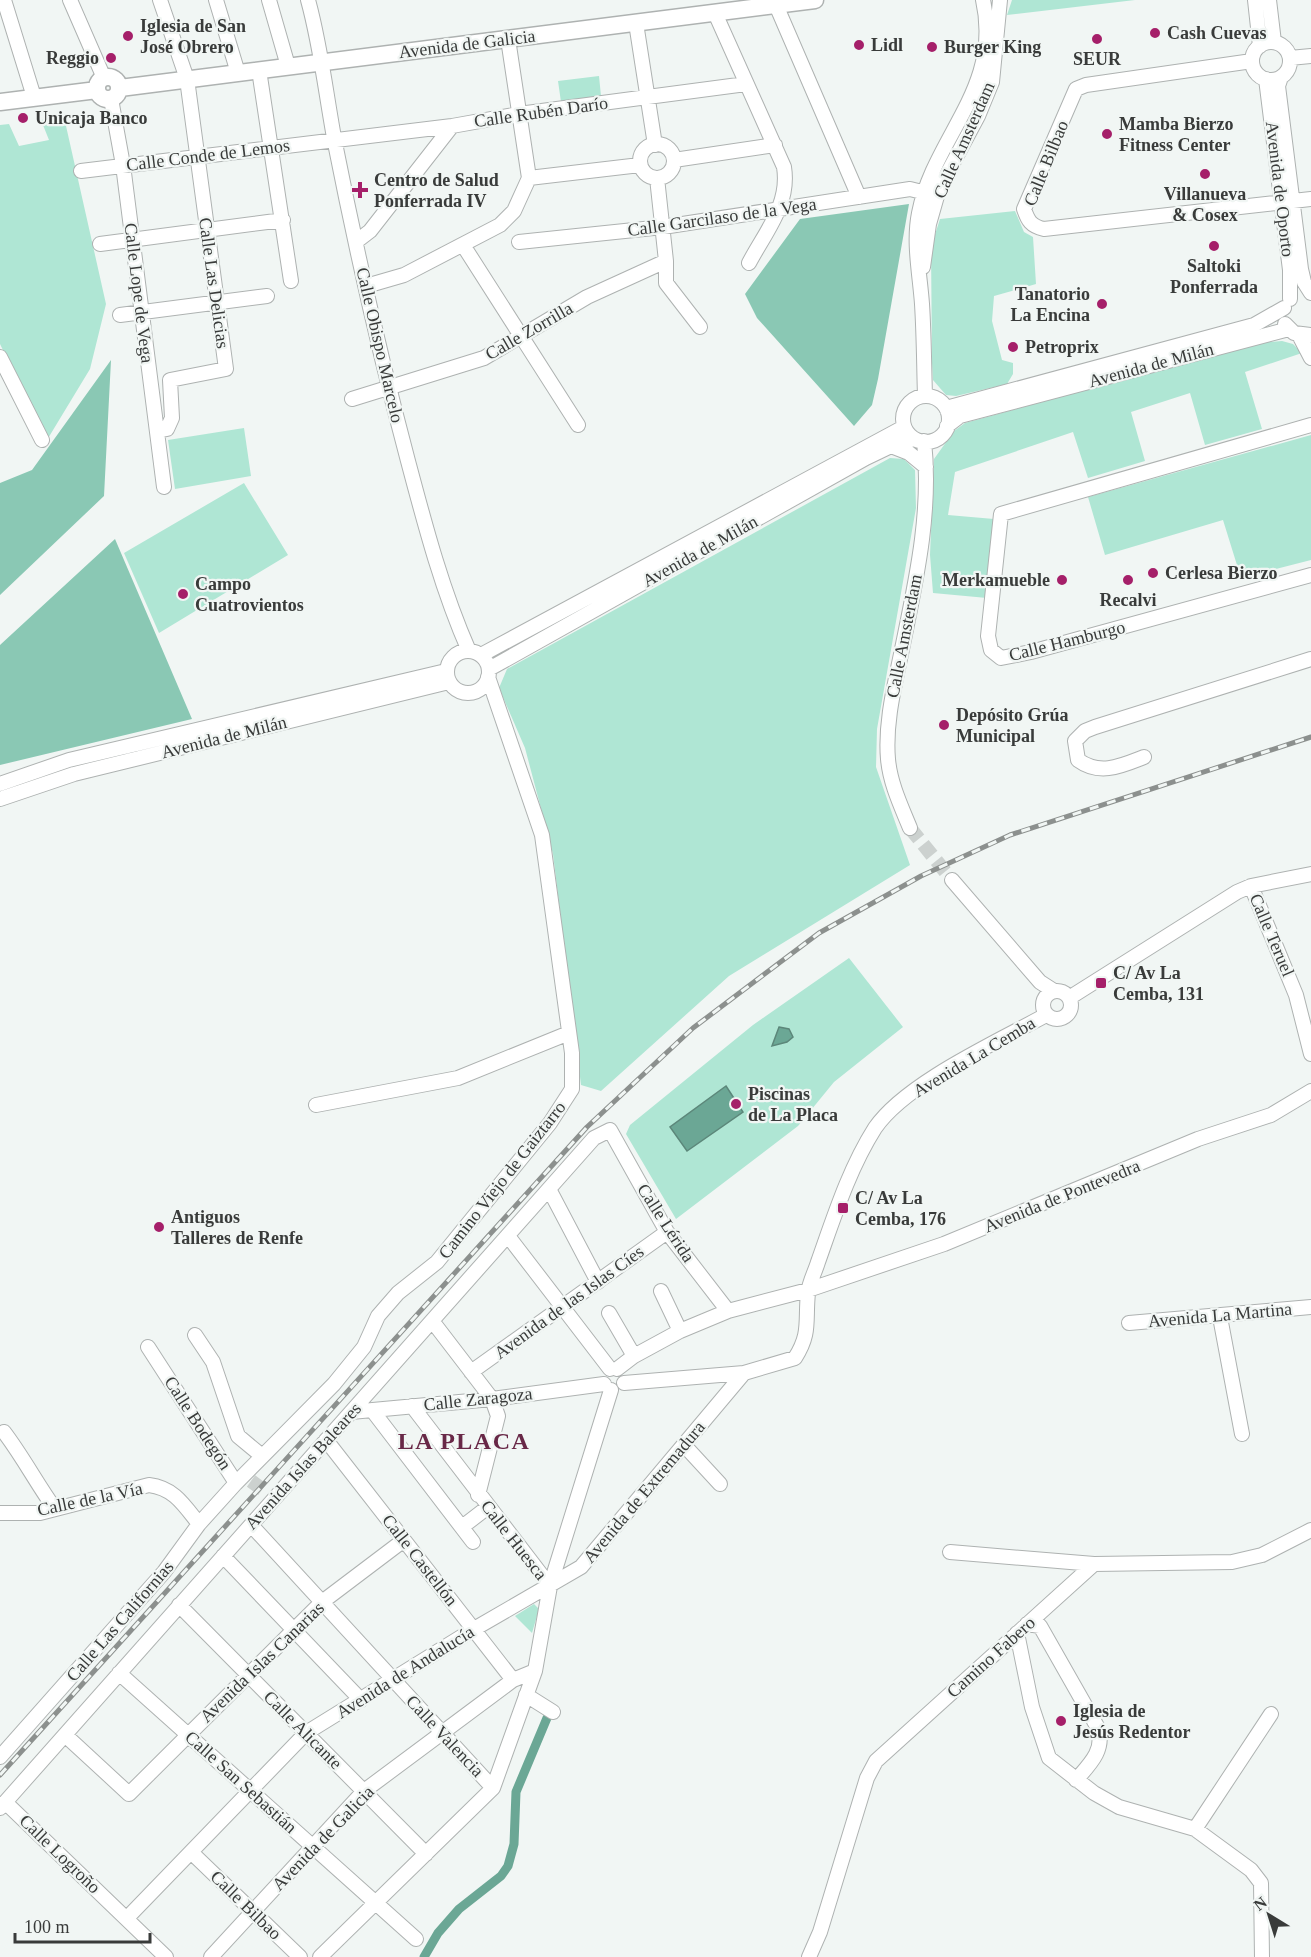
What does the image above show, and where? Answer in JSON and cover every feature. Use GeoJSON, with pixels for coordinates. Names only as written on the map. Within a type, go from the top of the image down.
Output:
{"type":"FeatureCollection","features":[{"type":"Feature","properties":{"kind":"main road","name":"Avenida de Galicia"},"geometry":{"type":"LineString","coordinates":[[0,102],[815,0]]}},
{"type":"Feature","properties":{"kind":"street"},"geometry":{"type":"LineString","coordinates":[[4,0],[34,97]]}},
{"type":"Feature","properties":{"kind":"street","name":"Calle Lope de Vega"},"geometry":{"type":"LineString","coordinates":[[70,0],[108,89],[123,165],[164,487]]}},
{"type":"Feature","properties":{"kind":"street","name":"Calle Las Delicias"},"geometry":{"type":"LineString","coordinates":[[157,431],[167,429],[172,418],[170,380],[226,369],[187,79],[160,0]]}},
{"type":"Feature","properties":{"kind":"street"},"geometry":{"type":"LineString","coordinates":[[216,0],[238,73]]}},
{"type":"Feature","properties":{"kind":"street"},"geometry":{"type":"LineString","coordinates":[[269,0],[288,66]]}},
{"type":"Feature","properties":{"kind":"street","name":"Calle Obispo Marcelo"},"geometry":{"type":"LineString","coordinates":[[308,0],[323,62],[335,141],[389,389],[428,536],[456,622],[475,653]]}},
{"type":"Feature","properties":{"kind":"street","name":"Calle Amsterdam"},"geometry":{"type":"LineString","coordinates":[[924,396],[920,278],[916,248],[918,223],[936,163],[964,114],[979,79],[988,20],[983,0]]}},
{"type":"Feature","properties":{"kind":"street","name":"Calle Amsterdam"},"geometry":{"type":"LineString","coordinates":[[920,278],[929,224],[939,189],[978,116],[992,82],[1000,0]]}},
{"type":"Feature","properties":{"kind":"street"},"geometry":{"type":"LineString","coordinates":[[1255,0],[1260,46]]}},
{"type":"Feature","properties":{"kind":"street"},"geometry":{"type":"LineString","coordinates":[[1269,0],[1274,42]]}},
{"type":"Feature","properties":{"kind":"street"},"geometry":{"type":"LineString","coordinates":[[776,5],[859,197]]}},
{"type":"Feature","properties":{"kind":"street"},"geometry":{"type":"LineString","coordinates":[[715,13],[775,145],[787,182],[785,196],[749,263]]}},
{"type":"Feature","properties":{"kind":"street"},"geometry":{"type":"LineString","coordinates":[[636,23],[655,144]]}},
{"type":"Feature","properties":{"kind":"street"},"geometry":{"type":"LineString","coordinates":[[366,286],[404,275],[500,225],[514,211],[529,178],[508,39]]}},
{"type":"Feature","properties":{"kind":"street"},"geometry":{"type":"LineString","coordinates":[[1274,42],[1285,48],[1290,58],[1288,69],[1281,77],[1266,79],[1256,72],[1252,61],[1254,52],[1260,46],[1274,42]]}},
{"type":"Feature","properties":{"kind":"street"},"geometry":{"type":"LineString","coordinates":[[1290,58],[1311,56]]}},
{"type":"Feature","properties":{"kind":"street","name":"Calle Bilbao"},"geometry":{"type":"LineString","coordinates":[[1252,61],[1086,85],[1076,89],[1024,209],[1028,220],[1034,227],[1044,229],[1287,202]]}},
{"type":"Feature","properties":{"kind":"street"},"geometry":{"type":"LineString","coordinates":[[259,70],[291,281]]}},
{"type":"Feature","properties":{"kind":"street","name":"Avenida de Oporto"},"geometry":{"type":"LineString","coordinates":[[1281,77],[1278,86],[1291,278],[1284,320],[1300,333]]}},
{"type":"Feature","properties":{"kind":"street","name":"Avenida de Oporto"},"geometry":{"type":"LineString","coordinates":[[1266,79],[1287,202],[1304,282],[1311,294]]}},
{"type":"Feature","properties":{"kind":"street","name":"Calle Rubén Darío"},"geometry":{"type":"LineString","coordinates":[[335,141],[746,84]]}},
{"type":"Feature","properties":{"kind":"street"},"geometry":{"type":"LineString","coordinates":[[357,241],[370,231],[452,126]]}},
{"type":"Feature","properties":{"kind":"street","name":"Calle Conde de Lemos"},"geometry":{"type":"LineString","coordinates":[[81,171],[335,141]]}},
{"type":"Feature","properties":{"kind":"street"},"geometry":{"type":"LineString","coordinates":[[655,144],[668,149],[674,160],[672,168],[665,176],[657,178],[648,176],[640,165],[644,150],[655,144]]}},
{"type":"Feature","properties":{"kind":"street"},"geometry":{"type":"LineString","coordinates":[[674,160],[775,145]]}},
{"type":"Feature","properties":{"kind":"street"},"geometry":{"type":"LineString","coordinates":[[529,178],[640,165]]}},
{"type":"Feature","properties":{"kind":"street"},"geometry":{"type":"LineString","coordinates":[[657,178],[666,261],[666,284],[700,327]]}},
{"type":"Feature","properties":{"kind":"street","name":"Calle Garcilaso de la Vega"},"geometry":{"type":"LineString","coordinates":[[519,242],[663,227],[910,189],[926,193]]}},
{"type":"Feature","properties":{"kind":"street"},"geometry":{"type":"LineString","coordinates":[[1287,202],[1311,199]]}},
{"type":"Feature","properties":{"kind":"street"},"geometry":{"type":"LineString","coordinates":[[100,244],[282,220]]}},
{"type":"Feature","properties":{"kind":"street"},"geometry":{"type":"LineString","coordinates":[[463,244],[578,425]]}},
{"type":"Feature","properties":{"kind":"street","name":"Calle Zorrilla"},"geometry":{"type":"LineString","coordinates":[[352,399],[484,358],[523,337],[587,297],[666,261]]}},
{"type":"Feature","properties":{"kind":"street","name":"Avenida de Milán"},"geometry":{"type":"LineString","coordinates":[[946,408],[1254,325],[1300,293],[1311,294]]}},
{"type":"Feature","properties":{"kind":"street"},"geometry":{"type":"LineString","coordinates":[[120,315],[267,296]]}},
{"type":"Feature","properties":{"kind":"street"},"geometry":{"type":"LineString","coordinates":[[1300,333],[1311,358]]}},
{"type":"Feature","properties":{"kind":"street","name":"Avenida de Milán"},"geometry":{"type":"LineString","coordinates":[[947,426],[960,416],[1300,333]]}},
{"type":"Feature","properties":{"kind":"street"},"geometry":{"type":"LineString","coordinates":[[0,357],[42,440]]}},
{"type":"Feature","properties":{"kind":"street"},"geometry":{"type":"LineString","coordinates":[[924,396],[935,398],[946,408],[947,426],[936,439],[919,440],[904,427],[903,417],[908,404],[924,396]]}},
{"type":"Feature","properties":{"kind":"street","name":"Calle Hamburgo"},"geometry":{"type":"LineString","coordinates":[[1311,425],[1001,514],[988,636],[991,650],[1001,658],[1311,575]]}},
{"type":"Feature","properties":{"kind":"street","name":"Avenida de Milán"},"geometry":{"type":"LineString","coordinates":[[475,653],[904,427]]}},
{"type":"Feature","properties":{"kind":"street","name":"Calle Amsterdam"},"geometry":{"type":"LineString","coordinates":[[910,828],[895,794],[888,758],[890,711],[924,521],[926,466],[919,440]]}},
{"type":"Feature","properties":{"kind":"street","name":"Avenida de Milán"},"geometry":{"type":"LineString","coordinates":[[488,673],[891,446],[919,440]]}},
{"type":"Feature","properties":{"kind":"street"},"geometry":{"type":"LineString","coordinates":[[891,446],[909,453],[926,466]]}},
{"type":"Feature","properties":{"kind":"street","name":"Calle Obispo Marcelo"},"geometry":{"type":"LineString","coordinates":[[455,655],[456,622]]}},
{"type":"Feature","properties":{"kind":"street"},"geometry":{"type":"LineString","coordinates":[[471,693],[482,688],[488,673],[475,653],[455,655],[448,677],[460,692],[471,693],[498,711]]}},
{"type":"Feature","properties":{"kind":"street"},"geometry":{"type":"LineString","coordinates":[[1144,757],[1110,769],[1099,770],[1087,767],[1078,760],[1075,741],[1085,731],[1095,727],[1311,659]]}},
{"type":"Feature","properties":{"kind":"street","name":"Camino Viejo de Gaiztarro"},"geometry":{"type":"LineString","coordinates":[[244,1479],[262,1456],[334,1384],[364,1347],[378,1316],[398,1293],[437,1262],[550,1124],[572,1089],[569,1033],[542,835],[498,711],[488,673]]}},
{"type":"Feature","properties":{"kind":"street","name":"Avenida de Milán"},"geometry":{"type":"LineString","coordinates":[[0,784],[69,760],[448,677]]}},
{"type":"Feature","properties":{"kind":"street","name":"Avenida de Milán"},"geometry":{"type":"LineString","coordinates":[[0,799],[74,774],[448,677]]}},
{"type":"Feature","properties":{"kind":"street"},"geometry":{"type":"LineString","coordinates":[[1069,998],[1169,933],[1251,886],[1311,874]]}},
{"type":"Feature","properties":{"kind":"street"},"geometry":{"type":"LineString","coordinates":[[952,880],[1040,982],[1069,998],[1071,1003],[1067,1015],[1055,1019],[1046,1015],[1040,982]]}},
{"type":"Feature","properties":{"kind":"street","name":"Calle Teruel"},"geometry":{"type":"LineString","coordinates":[[1251,886],[1296,995],[1311,1054]]}},
{"type":"Feature","properties":{"kind":"street"},"geometry":{"type":"LineString","coordinates":[[1043,1000],[1054,991]]}},
{"type":"Feature","properties":{"kind":"street","name":"Avenida La Cemba"},"geometry":{"type":"LineString","coordinates":[[808,1290],[853,1166],[877,1126],[908,1095],[948,1069],[1046,1015]]}},
{"type":"Feature","properties":{"kind":"street"},"geometry":{"type":"LineString","coordinates":[[316,1105],[458,1078],[569,1033]]}},
{"type":"Feature","properties":{"kind":"street","name":"Avenida de Pontevedra"},"geometry":{"type":"LineString","coordinates":[[613,1369],[680,1331],[728,1311],[808,1290],[944,1244],[1198,1139],[1271,1115],[1311,1091]]}},
{"type":"Feature","properties":{"kind":"street","name":"Avenida Islas Baleares"},"geometry":{"type":"LineString","coordinates":[[3,1805],[251,1525],[271,1495],[326,1440],[433,1322],[594,1138],[610,1130]]}},
{"type":"Feature","properties":{"kind":"street","name":"Calle Lérida"},"geometry":{"type":"LineString","coordinates":[[610,1130],[667,1232],[728,1311]]}},
{"type":"Feature","properties":{"kind":"street"},"geometry":{"type":"LineString","coordinates":[[549,1189],[598,1282]]}},
{"type":"Feature","properties":{"kind":"street","name":"Avenida de las Islas Cíes"},"geometry":{"type":"LineString","coordinates":[[471,1372],[667,1232]]}},
{"type":"Feature","properties":{"kind":"street"},"geometry":{"type":"LineString","coordinates":[[508,1236],[613,1369],[623,1375],[624,1383],[620,1388],[608,1387]]}},
{"type":"Feature","properties":{"kind":"street"},"geometry":{"type":"LineString","coordinates":[[624,1383],[744,1373],[795,1358],[806,1341],[808,1290]]}},
{"type":"Feature","properties":{"kind":"street"},"geometry":{"type":"LineString","coordinates":[[661,1291],[680,1331]]}},
{"type":"Feature","properties":{"kind":"street","name":"Avenida La Martina"},"geometry":{"type":"LineString","coordinates":[[1129,1323],[1220,1317],[1311,1307]]}},
{"type":"Feature","properties":{"kind":"street"},"geometry":{"type":"LineString","coordinates":[[609,1313],[634,1356]]}},
{"type":"Feature","properties":{"kind":"street"},"geometry":{"type":"LineString","coordinates":[[1220,1317],[1242,1434]]}},
{"type":"Feature","properties":{"kind":"street"},"geometry":{"type":"LineString","coordinates":[[433,1322],[492,1399],[498,1416],[478,1495]]}},
{"type":"Feature","properties":{"kind":"street"},"geometry":{"type":"LineString","coordinates":[[195,1335],[213,1362],[238,1436],[262,1456]]}},
{"type":"Feature","properties":{"kind":"street","name":"Calle Bodegón"},"geometry":{"type":"LineString","coordinates":[[148,1347],[244,1479]]}},
{"type":"Feature","properties":{"kind":"street"},"geometry":{"type":"LineString","coordinates":[[320,1957],[493,1788],[535,1671],[550,1586],[608,1387],[605,1373],[613,1369]]}},
{"type":"Feature","properties":{"kind":"street","name":"Avenida de Extremadura"},"geometry":{"type":"LineString","coordinates":[[550,1586],[581,1567],[744,1373]]}},
{"type":"Feature","properties":{"kind":"street","name":"Calle Zaragoza"},"geometry":{"type":"LineString","coordinates":[[351,1412],[608,1387]]}},
{"type":"Feature","properties":{"kind":"street","name":"Calle Huesca"},"geometry":{"type":"LineString","coordinates":[[412,1406],[550,1586]]}},
{"type":"Feature","properties":{"kind":"street"},"geometry":{"type":"LineString","coordinates":[[372,1410],[473,1542]]}},
{"type":"Feature","properties":{"kind":"street"},"geometry":{"type":"LineString","coordinates":[[4,1432],[30,1467],[36,1482],[55,1509]]}},
{"type":"Feature","properties":{"kind":"street","name":"Calle Castellón"},"geometry":{"type":"LineString","coordinates":[[326,1440],[513,1680]]}},
{"type":"Feature","properties":{"kind":"street"},"geometry":{"type":"LineString","coordinates":[[684,1445],[720,1484]]}},
{"type":"Feature","properties":{"kind":"street","name":"Calle Las Californias"},"geometry":{"type":"LineString","coordinates":[[0,1757],[164,1572],[199,1524],[244,1479]]}},
{"type":"Feature","properties":{"kind":"street","name":"Calle de la Vía"},"geometry":{"type":"LineString","coordinates":[[0,1513],[40,1513],[149,1485],[162,1486],[173,1492],[199,1524]]}},
{"type":"Feature","properties":{"kind":"street"},"geometry":{"type":"LineString","coordinates":[[462,1527],[488,1507]]}},
{"type":"Feature","properties":{"kind":"street","name":"Calle Valencia"},"geometry":{"type":"LineString","coordinates":[[251,1525],[493,1788]]}},
{"type":"Feature","properties":{"kind":"street"},"geometry":{"type":"LineString","coordinates":[[950,1551],[1094,1564],[1232,1562],[1262,1555],[1311,1530]]}},
{"type":"Feature","properties":{"kind":"street","name":"Avenida Islas Canarias"},"geometry":{"type":"LineString","coordinates":[[65,1734],[129,1794],[322,1602],[404,1540]]}},
{"type":"Feature","properties":{"kind":"street"},"geometry":{"type":"LineString","coordinates":[[224,1556],[361,1700]]}},
{"type":"Feature","properties":{"kind":"street","name":"Camino Fabero"},"geometry":{"type":"LineString","coordinates":[[809,1957],[820,1932],[867,1778],[876,1761],[1094,1564]]}},
{"type":"Feature","properties":{"kind":"street","name":"Avenida de Andalucía"},"geometry":{"type":"LineString","coordinates":[[127,1917],[192,1853],[306,1733],[474,1629],[550,1586]]}},
{"type":"Feature","properties":{"kind":"street","name":"Calle Alicante"},"geometry":{"type":"LineString","coordinates":[[179,1605],[426,1854]]}},
{"type":"Feature","properties":{"kind":"street"},"geometry":{"type":"LineString","coordinates":[[1076,1780],[1095,1757],[1101,1742],[1098,1728],[1041,1626],[1022,1629],[1032,1707],[1048,1758],[1076,1780],[1119,1807],[1194,1829],[1251,1870],[1261,1883],[1262,1957]]}},
{"type":"Feature","properties":{"kind":"street","name":"Avenida de Galicia"},"geometry":{"type":"LineString","coordinates":[[211,1957],[364,1791],[513,1680],[535,1671]]}},
{"type":"Feature","properties":{"kind":"street","name":"Calle San Sebastián"},"geometry":{"type":"LineString","coordinates":[[119,1673],[416,1939]]}},
{"type":"Feature","properties":{"kind":"street"},"geometry":{"type":"LineString","coordinates":[[526,1695],[553,1712]]}},
{"type":"Feature","properties":{"kind":"street"},"geometry":{"type":"LineString","coordinates":[[1194,1829],[1271,1714]]}},
{"type":"Feature","properties":{"kind":"street","name":"Calle Logroño"},"geometry":{"type":"LineString","coordinates":[[3,1805],[127,1917],[166,1957]]}},
{"type":"Feature","properties":{"kind":"street","name":"Calle Bilbao"},"geometry":{"type":"LineString","coordinates":[[192,1853],[300,1957]]}},
{"type":"Feature","properties":{"kind":"shaded area"},"geometry":{"type":"Polygon","coordinates":[[[1012,0],[1135,0],[1007,15],[1012,0]]]}},
{"type":"Feature","properties":{"kind":"shaded area"},"geometry":{"type":"Polygon","coordinates":[[[599,76],[601,96],[561,102],[558,81],[599,76]]]}},
{"type":"Feature","properties":{"kind":"shaded area"},"geometry":{"type":"Polygon","coordinates":[[[64,117],[106,304],[90,369],[47,440],[0,344],[0,125],[9,124],[19,146],[49,140],[41,120],[64,117]]]}},
{"type":"Feature","properties":{"kind":"shaded area"},"geometry":{"type":"Polygon","coordinates":[[[909,204],[872,405],[854,426],[757,318],[745,294],[800,219],[909,204]]]}},
{"type":"Feature","properties":{"kind":"shaded area"},"geometry":{"type":"Polygon","coordinates":[[[1015,211],[1024,232],[1033,237],[1036,284],[994,296],[992,321],[1002,360],[1013,363],[1013,374],[1007,384],[956,396],[946,395],[933,380],[932,363],[931,247],[940,219],[1015,211]]]}},
{"type":"Feature","properties":{"kind":"shaded area"},"geometry":{"type":"Polygon","coordinates":[[[1282,341],[1293,344],[1302,353],[1245,372],[1262,429],[1205,445],[1190,393],[1131,412],[1145,461],[1088,478],[1073,432],[955,472],[948,515],[994,519],[987,598],[933,593],[930,555],[934,459],[954,431],[965,423],[1256,343],[1282,341]]]}},
{"type":"Feature","properties":{"kind":"shaded area"},"geometry":{"type":"Polygon","coordinates":[[[111,360],[104,496],[0,595],[0,483],[32,470],[111,360]]]}},
{"type":"Feature","properties":{"kind":"shaded area"},"geometry":{"type":"Polygon","coordinates":[[[244,428],[251,476],[175,489],[168,440],[244,428]]]}},
{"type":"Feature","properties":{"kind":"shaded area"},"geometry":{"type":"Polygon","coordinates":[[[1311,435],[1311,560],[1241,578],[1223,520],[1105,555],[1088,497],[1311,435]]]}},
{"type":"Feature","properties":{"kind":"shaded area"},"geometry":{"type":"Polygon","coordinates":[[[890,458],[904,459],[915,470],[916,508],[877,729],[876,767],[910,865],[729,976],[601,1091],[581,1085],[553,854],[525,748],[499,688],[507,669],[890,458]]]}},
{"type":"Feature","properties":{"kind":"shaded area","name":"Campo Cuatrovientos"},"geometry":{"type":"Polygon","coordinates":[[[244,483],[288,555],[159,633],[124,553],[244,483]]]}},
{"type":"Feature","properties":{"kind":"shaded area"},"geometry":{"type":"Polygon","coordinates":[[[115,539],[192,719],[0,765],[0,645],[115,539]]]}},
{"type":"Feature","properties":{"kind":"shaded area","name":"Piscinas de La Placa"},"geometry":{"type":"Polygon","coordinates":[[[849,958],[903,1027],[834,1082],[798,1126],[676,1219],[626,1134],[630,1125],[753,1025],[849,958]]]}},
{"type":"Feature","properties":{"kind":"shaded area"},"geometry":{"type":"Polygon","coordinates":[[[779,1027],[789,1029],[793,1037],[787,1042],[772,1046],[779,1027]]]}},
{"type":"Feature","properties":{"kind":"shaded area"},"geometry":{"type":"Polygon","coordinates":[[[726,1086],[743,1112],[687,1151],[670,1127],[726,1086]]]}},
{"type":"Feature","properties":{"kind":"shaded area"},"geometry":{"type":"Polygon","coordinates":[[[534,1604],[539,1609],[532,1633],[515,1616],[534,1604]]]}},
{"type":"Feature","properties":{"kind":"waterway"},"geometry":{"type":"LineString","coordinates":[[424,1957],[438,1933],[459,1909],[501,1876],[508,1866],[514,1844],[516,1792],[547,1718]]}},
{"type":"Feature","properties":{"kind":"tunnel"},"geometry":{"type":"LineString","coordinates":[[910,828],[952,880]]}},
{"type":"Feature","properties":{"kind":"tunnel"},"geometry":{"type":"LineString","coordinates":[[251,1481],[266,1492]]}},
{"type":"Feature","properties":{"kind":"railway"},"geometry":{"type":"LineString","coordinates":[[0,1775],[587,1127],[693,1028],[819,933],[921,876],[1010,835],[1311,737]]}},
{"type":"Feature","properties":{"kind":"place","name":"Cash Cuevas"},"geometry":{"type":"Point","coordinates":[1155,33]}},
{"type":"Feature","properties":{"kind":"place","name":"Iglesia de San José Obrero"},"geometry":{"type":"Point","coordinates":[128,36]}},
{"type":"Feature","properties":{"kind":"place","name":"SEUR"},"geometry":{"type":"Point","coordinates":[1097,39]}},
{"type":"Feature","properties":{"kind":"place","name":"Lidl"},"geometry":{"type":"Point","coordinates":[859,45]}},
{"type":"Feature","properties":{"kind":"place","name":"Burger King"},"geometry":{"type":"Point","coordinates":[932,47]}},
{"type":"Feature","properties":{"kind":"place","name":"Reggio"},"geometry":{"type":"Point","coordinates":[111,58]}},
{"type":"Feature","properties":{"kind":"place","name":"Unicaja Banco"},"geometry":{"type":"Point","coordinates":[23,118]}},
{"type":"Feature","properties":{"kind":"place","name":"Mamba Bierzo Fitness Center"},"geometry":{"type":"Point","coordinates":[1107,134]}},
{"type":"Feature","properties":{"kind":"place","name":"Villanueva & Cosex"},"geometry":{"type":"Point","coordinates":[1205,174]}},
{"type":"Feature","properties":{"kind":"place","name":"Centro de Salud Ponferrada IV"},"geometry":{"type":"Point","coordinates":[360,190]}},
{"type":"Feature","properties":{"kind":"place","name":"Saltoki Ponferrada"},"geometry":{"type":"Point","coordinates":[1214,246]}},
{"type":"Feature","properties":{"kind":"place","name":"Tanatorio La Encina"},"geometry":{"type":"Point","coordinates":[1102,304]}},
{"type":"Feature","properties":{"kind":"place","name":"Petroprix"},"geometry":{"type":"Point","coordinates":[1013,347]}},
{"type":"Feature","properties":{"kind":"place","name":"Cerlesa Bierzo"},"geometry":{"type":"Point","coordinates":[1153,573]}},
{"type":"Feature","properties":{"kind":"place","name":"Merkamueble"},"geometry":{"type":"Point","coordinates":[1062,580]}},
{"type":"Feature","properties":{"kind":"place","name":"Recalvi"},"geometry":{"type":"Point","coordinates":[1128,580]}},
{"type":"Feature","properties":{"kind":"place","name":"Campo Cuatrovientos"},"geometry":{"type":"Point","coordinates":[183,594]}},
{"type":"Feature","properties":{"kind":"place","name":"Depósito Grúa Municipal"},"geometry":{"type":"Point","coordinates":[944,725]}},
{"type":"Feature","properties":{"kind":"place","name":"C/ Av La Cemba, 131"},"geometry":{"type":"Point","coordinates":[1101,983]}},
{"type":"Feature","properties":{"kind":"place","name":"Piscinas de La Placa"},"geometry":{"type":"Point","coordinates":[736,1104]}},
{"type":"Feature","properties":{"kind":"place","name":"C/ Av La Cemba, 176"},"geometry":{"type":"Point","coordinates":[843,1208]}},
{"type":"Feature","properties":{"kind":"place","name":"Antiguos Talleres de Renfe"},"geometry":{"type":"Point","coordinates":[159,1227]}},
{"type":"Feature","properties":{"kind":"place","name":"Iglesia de Jesús Redentor"},"geometry":{"type":"Point","coordinates":[1061,1721]}},
{"type":"Feature","properties":{"kind":"district","name":"LA PLACA"},"geometry":{"type":"Point","coordinates":[464,1441]}}]}
